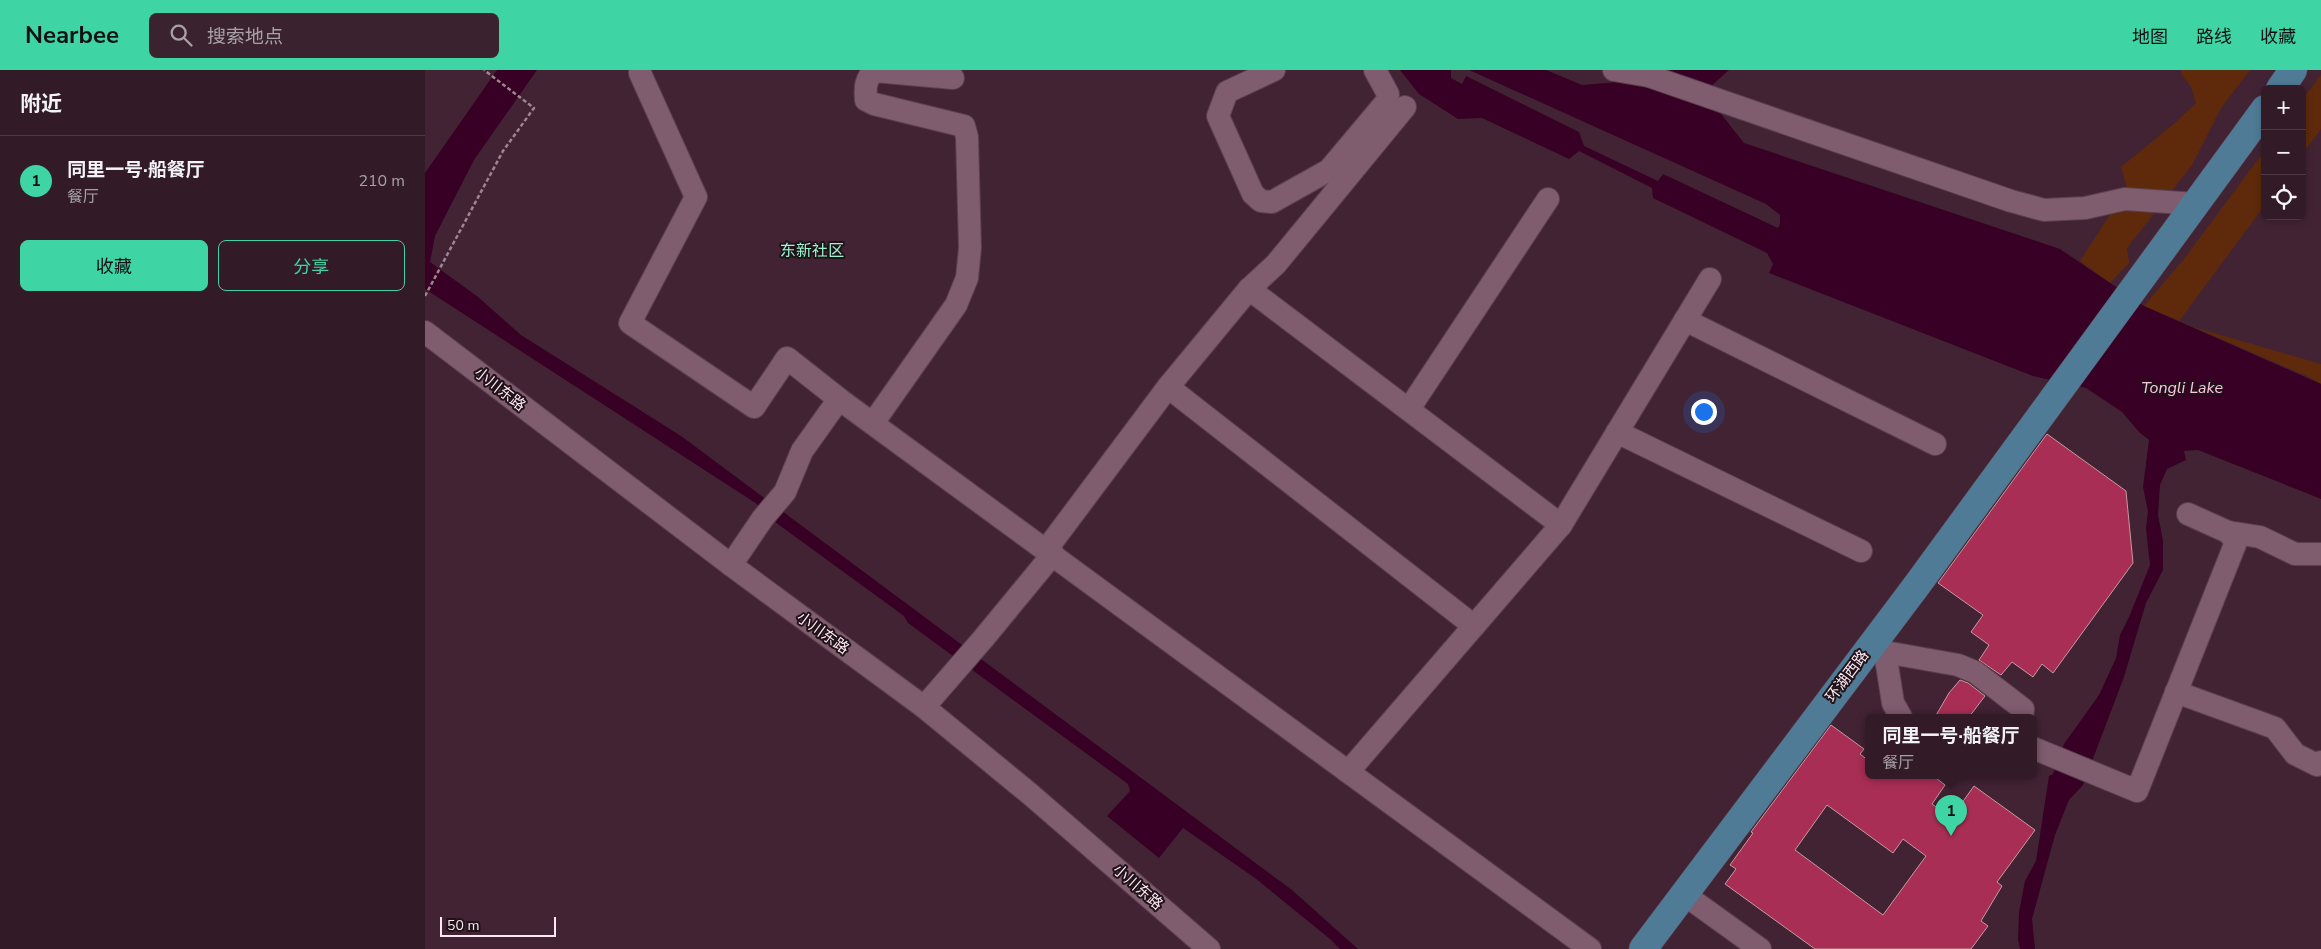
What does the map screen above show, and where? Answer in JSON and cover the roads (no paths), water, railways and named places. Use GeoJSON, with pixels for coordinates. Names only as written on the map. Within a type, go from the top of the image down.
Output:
{"type":"FeatureCollection","features":[{"type":"Feature","properties":{"kind":"main road"},"geometry":{"type":"LineString","coordinates":[[2283,85],[2293,70]]}},
{"type":"Feature","properties":{"kind":"main road","name":"环湖西路"},"geometry":{"type":"LineString","coordinates":[[1643,949],[1879,647],[2049,402],[2261,115]]}},
{"type":"Feature","properties":{"kind":"street"},"geometry":{"type":"LineString","coordinates":[[1274,70],[1227,92],[1218,116],[1253,194],[1261,202],[1272,202],[1336,176],[1405,107]]}},
{"type":"Feature","properties":{"kind":"street"},"geometry":{"type":"LineString","coordinates":[[924,707],[983,639],[1049,552],[1168,388],[1249,289],[1276,264],[1387,101],[1388,94],[1375,70]]}},
{"type":"Feature","properties":{"kind":"street"},"geometry":{"type":"LineString","coordinates":[[1614,70],[1649,76],[2011,201],[2044,210],[2085,208],[2125,199],[2196,204]]}},
{"type":"Feature","properties":{"kind":"street"},"geometry":{"type":"LineString","coordinates":[[873,423],[956,305],[967,278],[970,248],[967,137],[964,126],[866,100],[865,88],[869,75],[875,71],[953,78]]}},
{"type":"Feature","properties":{"kind":"street"},"geometry":{"type":"LineString","coordinates":[[640,73],[696,197],[630,323],[755,407],[787,358],[839,399],[1590,949]]}},
{"type":"Feature","properties":{"kind":"street"},"geometry":{"type":"LineString","coordinates":[[1409,409],[1548,199]]}},
{"type":"Feature","properties":{"kind":"street"},"geometry":{"type":"LineString","coordinates":[[1348,772],[1561,525],[1711,279]]}},
{"type":"Feature","properties":{"kind":"street"},"geometry":{"type":"LineString","coordinates":[[1249,289],[1561,525]]}},
{"type":"Feature","properties":{"kind":"street"},"geometry":{"type":"LineString","coordinates":[[1685,320],[1935,444]]}},
{"type":"Feature","properties":{"kind":"street","name":"小川东路"},"geometry":{"type":"LineString","coordinates":[[425,332],[731,565],[924,707],[1030,794],[1209,949]]}},
{"type":"Feature","properties":{"kind":"street"},"geometry":{"type":"LineString","coordinates":[[1168,388],[1474,626]]}},
{"type":"Feature","properties":{"kind":"street"},"geometry":{"type":"LineString","coordinates":[[731,565],[763,518],[785,492],[802,451],[839,399]]}},
{"type":"Feature","properties":{"kind":"street"},"geometry":{"type":"LineString","coordinates":[[1617,432],[1861,551]]}},
{"type":"Feature","properties":{"kind":"street"},"geometry":{"type":"LineString","coordinates":[[2189,514],[2228,532],[2260,537],[2295,554],[2321,554]]}},
{"type":"Feature","properties":{"kind":"street"},"geometry":{"type":"LineString","coordinates":[[2037,749],[2137,791],[2236,542],[2228,532]]}},
{"type":"Feature","properties":{"kind":"street"},"geometry":{"type":"LineString","coordinates":[[1899,714],[1893,703],[1879,647],[1958,665],[1975,672],[2023,709],[2022,714]]}},
{"type":"Feature","properties":{"kind":"street"},"geometry":{"type":"LineString","coordinates":[[2176,692],[2275,728],[2295,754],[2317,765],[2321,762]]}},
{"type":"Feature","properties":{"kind":"street"},"geometry":{"type":"LineString","coordinates":[[1685,895],[1760,949]]}},
{"type":"Feature","properties":{"kind":"water"},"geometry":{"type":"Polygon","coordinates":[[[497,70],[537,70],[474,160],[435,236],[430,262],[478,297],[521,335],[681,436],[1292,890],[1358,949],[1340,949],[1255,878],[1183,828],[1159,858],[1107,816],[1130,791],[1128,784],[908,623],[904,616],[760,511],[757,504],[425,289],[425,173],[497,70]]]}},
{"type":"Feature","properties":{"kind":"water","name":"Tongli Lake"},"geometry":{"type":"Polygon","coordinates":[[[1400,70],[1451,70],[1451,78],[1462,84],[1466,76],[1579,132],[1584,146],[1658,181],[1663,174],[1778,228],[1780,215],[1766,204],[1469,70],[1546,70],[1582,85],[1619,82],[1644,84],[1665,70],[1729,70],[1709,88],[1717,109],[1744,143],[2060,249],[2144,306],[2321,384],[2321,499],[2198,450],[2184,451],[2186,460],[2167,469],[2160,485],[2158,515],[2163,541],[2163,570],[2146,603],[2124,677],[2083,785],[2069,800],[2055,835],[2032,919],[2035,949],[2020,949],[2018,939],[2019,912],[2025,881],[2036,861],[2049,776],[2053,774],[2064,744],[2099,695],[2116,658],[2120,635],[2150,565],[2146,528],[2148,512],[2143,487],[2149,440],[2139,432],[2122,412],[2086,388],[2033,376],[1769,273],[1773,264],[1767,253],[1653,198],[1652,188],[1579,151],[1569,159],[1482,118],[1458,119],[1419,94],[1400,70]]]}},
{"type":"Feature","properties":{"kind":"place","name":"同里一号·船餐厅"},"geometry":{"type":"Point","coordinates":[1951,836]}},
{"type":"Feature","properties":{"kind":"district","name":"东新社区"},"geometry":{"type":"Point","coordinates":[812,251]}}]}
